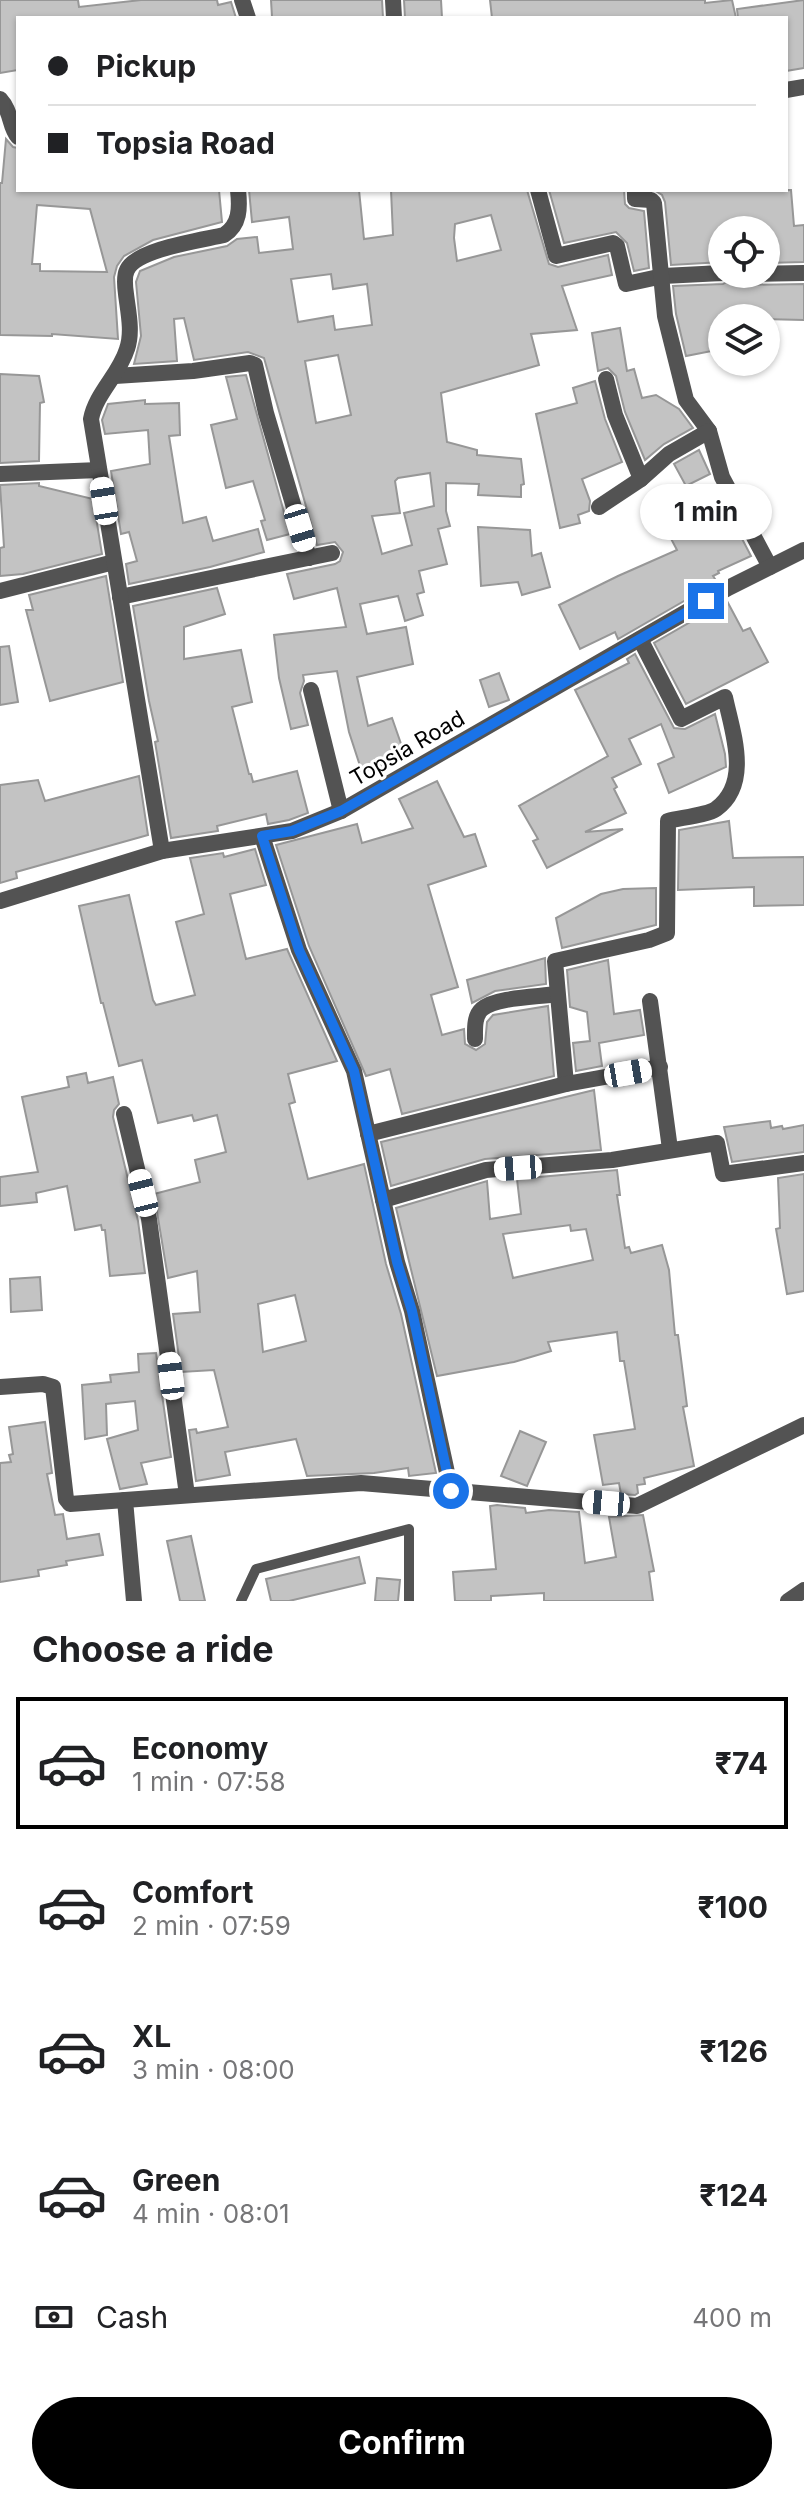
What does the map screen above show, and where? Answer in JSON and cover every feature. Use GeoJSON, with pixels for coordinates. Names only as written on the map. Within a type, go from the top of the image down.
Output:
{"type":"FeatureCollection","features":[{"type":"Feature","properties":{"kind":"street"},"geometry":{"type":"LineString","coordinates":[[0,99],[10,110],[16,136]]}},
{"type":"Feature","properties":{"kind":"street"},"geometry":{"type":"LineString","coordinates":[[162,851],[91,419],[94,403],[115,376],[128,347],[127,269],[136,260],[159,250],[231,231],[238,214],[238,192]]}},
{"type":"Feature","properties":{"kind":"street"},"geometry":{"type":"LineString","coordinates":[[539,192],[556,256],[613,243],[617,246],[626,284],[663,276],[708,274]]}},
{"type":"Feature","properties":{"kind":"street"},"geometry":{"type":"LineString","coordinates":[[635,192],[635,199],[654,203],[665,316],[686,400],[709,431],[722,477],[770,567]]}},
{"type":"Feature","properties":{"kind":"street"},"geometry":{"type":"LineString","coordinates":[[780,273],[804,273]]}},
{"type":"Feature","properties":{"kind":"street"},"geometry":{"type":"LineString","coordinates":[[115,376],[255,365],[309,558]]}},
{"type":"Feature","properties":{"kind":"street"},"geometry":{"type":"LineString","coordinates":[[606,379],[615,415],[641,479]]}},
{"type":"Feature","properties":{"kind":"street"},"geometry":{"type":"LineString","coordinates":[[599,507],[641,479],[669,454],[709,431]]}},
{"type":"Feature","properties":{"kind":"street"},"geometry":{"type":"LineString","coordinates":[[0,474],[99,470]]}},
{"type":"Feature","properties":{"kind":"street","name":"Topsia Road"},"geometry":{"type":"LineString","coordinates":[[0,901],[162,851],[292,831],[341,811],[640,639],[804,550]]}},
{"type":"Feature","properties":{"kind":"street"},"geometry":{"type":"LineString","coordinates":[[120,597],[332,553]]}},
{"type":"Feature","properties":{"kind":"street"},"geometry":{"type":"LineString","coordinates":[[0,591],[114,562]]}},
{"type":"Feature","properties":{"kind":"street"},"geometry":{"type":"LineString","coordinates":[[566,1084],[555,961],[649,940],[667,933],[668,821],[715,810],[731,790],[738,765],[725,697],[681,719],[640,639]]}},
{"type":"Feature","properties":{"kind":"street"},"geometry":{"type":"LineString","coordinates":[[311,690],[341,811]]}},
{"type":"Feature","properties":{"kind":"street"},"geometry":{"type":"LineString","coordinates":[[262,836],[299,950],[354,1071],[397,1262],[412,1311],[451,1491]]}},
{"type":"Feature","properties":{"kind":"street"},"geometry":{"type":"LineString","coordinates":[[475,1039],[476,1018],[482,1009],[498,1002],[557,994]]}},
{"type":"Feature","properties":{"kind":"street"},"geometry":{"type":"LineString","coordinates":[[650,1001],[670,1149]]}},
{"type":"Feature","properties":{"kind":"street"},"geometry":{"type":"LineString","coordinates":[[368,1134],[566,1084],[660,1067]]}},
{"type":"Feature","properties":{"kind":"street"},"geometry":{"type":"LineString","coordinates":[[124,1114],[149,1219],[187,1495]]}},
{"type":"Feature","properties":{"kind":"street"},"geometry":{"type":"LineString","coordinates":[[383,1200],[486,1170],[612,1160],[717,1143],[723,1174],[804,1163]]}},
{"type":"Feature","properties":{"kind":"street"},"geometry":{"type":"LineString","coordinates":[[0,1387],[43,1384],[53,1387],[66,1499],[70,1504],[361,1483],[637,1506],[804,1425]]}},
{"type":"Feature","properties":{"kind":"street"},"geometry":{"type":"LineString","coordinates":[[125,1500],[134,1601]]}},
{"type":"Feature","properties":{"kind":"street"},"geometry":{"type":"LineString","coordinates":[[788,1601],[804,1590]]}},
{"type":"Feature","properties":{"kind":"lane"},"geometry":{"type":"LineString","coordinates":[[241,1601],[256,1569],[409,1529],[409,1601]]}},
{"type":"Feature","properties":{"kind":"building"},"geometry":{"type":"Polygon","coordinates":[[[0,0],[78,0],[79,7],[141,0],[217,0],[218,5],[231,2],[235,16],[16,16],[16,70],[0,73],[0,0]]]}},
{"type":"Feature","properties":{"kind":"building"},"geometry":{"type":"Polygon","coordinates":[[[271,0],[382,0],[383,16],[272,16],[271,0]]]}},
{"type":"Feature","properties":{"kind":"building"},"geometry":{"type":"Polygon","coordinates":[[[404,0],[441,0],[442,16],[405,16],[404,0]]]}},
{"type":"Feature","properties":{"kind":"building"},"geometry":{"type":"Polygon","coordinates":[[[490,0],[705,0],[705,3],[732,0],[736,16],[492,16],[490,0]]]}},
{"type":"Feature","properties":{"kind":"building"},"geometry":{"type":"Polygon","coordinates":[[[804,0],[804,68],[788,71],[788,16],[738,16],[737,9],[804,0]]]}},
{"type":"Feature","properties":{"kind":"building"},"geometry":{"type":"Polygon","coordinates":[[[6,139],[16,148],[16,192],[219,192],[222,222],[153,240],[124,256],[114,277],[118,339],[52,334],[0,335],[0,183],[6,139]],[[37,205],[32,264],[40,264],[40,271],[107,272],[90,209],[37,205]]]}},
{"type":"Feature","properties":{"kind":"building"},"geometry":{"type":"Polygon","coordinates":[[[791,190],[794,226],[804,225],[804,262],[780,263],[780,216],[708,216],[708,263],[671,265],[665,202],[657,192],[791,190]]]}},
{"type":"Feature","properties":{"kind":"building"},"geometry":{"type":"Polygon","coordinates":[[[249,192],[359,192],[364,239],[393,235],[391,192],[528,192],[549,264],[558,267],[608,255],[612,275],[562,286],[577,330],[531,334],[539,365],[441,393],[447,442],[477,450],[477,455],[521,459],[524,484],[521,485],[521,497],[478,495],[479,484],[446,483],[446,511],[450,526],[438,529],[447,564],[419,571],[424,592],[417,594],[423,615],[405,621],[398,596],[360,604],[367,634],[406,627],[413,664],[357,677],[368,726],[392,718],[406,758],[362,772],[349,732],[337,671],[303,675],[300,693],[308,725],[291,729],[279,678],[274,635],[346,627],[337,588],[294,599],[287,574],[335,564],[340,561],[343,552],[335,542],[317,545],[264,358],[248,352],[194,360],[184,318],[174,319],[177,361],[134,364],[141,336],[136,282],[140,271],[174,257],[227,246],[237,239],[257,237],[259,253],[293,249],[289,217],[252,222],[249,192]],[[491,215],[455,224],[457,261],[501,250],[491,215]],[[331,274],[291,279],[298,322],[333,316],[335,330],[372,325],[367,284],[333,289],[331,274]],[[338,355],[305,361],[316,423],[351,415],[338,355]],[[430,473],[398,478],[395,481],[400,513],[372,516],[382,554],[412,545],[404,513],[434,506],[430,473]]]}},
{"type":"Feature","properties":{"kind":"building"},"geometry":{"type":"Polygon","coordinates":[[[550,192],[624,192],[625,204],[629,208],[644,211],[649,268],[634,271],[627,243],[616,232],[564,243],[550,192]]]}},
{"type":"Feature","properties":{"kind":"building"},"geometry":{"type":"Polygon","coordinates":[[[780,284],[804,284],[804,320],[780,319],[780,304],[708,304],[708,352],[686,356],[673,286],[780,288],[780,284]]]}},
{"type":"Feature","properties":{"kind":"building"},"geometry":{"type":"Polygon","coordinates":[[[620,328],[627,371],[634,369],[642,398],[656,395],[679,409],[693,428],[664,444],[645,460],[625,412],[616,376],[608,368],[598,371],[592,333],[620,328]]]}},
{"type":"Feature","properties":{"kind":"building"},"geometry":{"type":"Polygon","coordinates":[[[0,374],[39,376],[44,402],[40,403],[39,461],[0,463],[0,374]]]}},
{"type":"Feature","properties":{"kind":"building"},"geometry":{"type":"Polygon","coordinates":[[[246,375],[290,534],[267,540],[261,521],[265,520],[253,481],[226,488],[211,425],[237,419],[226,377],[246,375]]]}},
{"type":"Feature","properties":{"kind":"building"},"geometry":{"type":"Polygon","coordinates":[[[595,381],[605,419],[622,462],[582,479],[590,501],[589,511],[578,515],[580,523],[560,528],[536,414],[577,403],[573,388],[595,381]]]}},
{"type":"Feature","properties":{"kind":"building"},"geometry":{"type":"Polygon","coordinates":[[[145,400],[145,404],[179,403],[180,435],[169,436],[183,523],[206,517],[213,541],[258,529],[264,552],[129,584],[126,564],[137,561],[129,532],[121,534],[111,471],[150,464],[148,430],[105,434],[102,420],[108,404],[145,400]]]}},
{"type":"Feature","properties":{"kind":"building"},"geometry":{"type":"Polygon","coordinates":[[[699,450],[710,474],[686,486],[674,464],[699,450]]]}},
{"type":"Feature","properties":{"kind":"building"},"geometry":{"type":"Polygon","coordinates":[[[39,483],[39,486],[93,499],[102,554],[23,574],[0,576],[0,548],[4,547],[0,485],[39,483]]]}},
{"type":"Feature","properties":{"kind":"building"},"geometry":{"type":"Polygon","coordinates":[[[725,506],[751,556],[718,571],[713,576],[717,582],[618,639],[615,632],[580,649],[559,605],[677,550],[668,533],[725,506]]]}},
{"type":"Feature","properties":{"kind":"building"},"geometry":{"type":"Polygon","coordinates":[[[478,527],[530,530],[532,556],[541,553],[550,587],[522,595],[518,582],[481,586],[478,527]]]}},
{"type":"Feature","properties":{"kind":"building"},"geometry":{"type":"Polygon","coordinates":[[[106,576],[123,682],[50,701],[26,610],[33,610],[29,595],[106,576]]]}},
{"type":"Feature","properties":{"kind":"building"},"geometry":{"type":"Polygon","coordinates":[[[217,588],[225,614],[184,627],[184,659],[241,650],[252,702],[232,707],[249,774],[253,782],[297,771],[308,813],[268,824],[266,814],[217,826],[218,831],[171,838],[155,742],[158,741],[133,606],[217,588]]]}},
{"type":"Feature","properties":{"kind":"building"},"geometry":{"type":"Polygon","coordinates":[[[727,601],[743,631],[750,628],[768,662],[686,704],[654,643],[727,601]]]}},
{"type":"Feature","properties":{"kind":"building"},"geometry":{"type":"Polygon","coordinates":[[[9,646],[18,702],[0,705],[0,647],[9,646]]]}},
{"type":"Feature","properties":{"kind":"building"},"geometry":{"type":"Polygon","coordinates":[[[635,654],[674,728],[685,729],[715,714],[726,767],[669,793],[658,764],[674,757],[661,724],[629,739],[641,764],[612,778],[626,813],[585,832],[623,829],[547,868],[533,841],[538,839],[519,806],[608,756],[575,690],[629,663],[627,659],[635,654]]]}},
{"type":"Feature","properties":{"kind":"building"},"geometry":{"type":"Polygon","coordinates":[[[499,673],[509,700],[489,707],[480,680],[499,673]]]}},
{"type":"Feature","properties":{"kind":"building"},"geometry":{"type":"Polygon","coordinates":[[[139,776],[148,835],[16,872],[17,878],[0,883],[0,785],[38,780],[45,801],[139,776]]]}},
{"type":"Feature","properties":{"kind":"building"},"geometry":{"type":"Polygon","coordinates":[[[437,781],[464,837],[475,834],[486,866],[428,885],[458,987],[431,995],[442,1035],[464,1029],[465,1044],[476,1050],[485,1044],[487,1022],[493,1015],[548,1006],[554,1076],[402,1114],[390,1069],[366,1076],[309,946],[276,845],[357,824],[362,843],[413,828],[399,799],[437,781]]]}},
{"type":"Feature","properties":{"kind":"building"},"geometry":{"type":"Polygon","coordinates":[[[729,821],[733,858],[804,857],[804,905],[754,906],[754,887],[678,890],[679,830],[729,821]]]}},
{"type":"Feature","properties":{"kind":"building"},"geometry":{"type":"Polygon","coordinates":[[[255,849],[266,885],[230,894],[246,959],[287,949],[337,1061],[288,1074],[295,1102],[289,1104],[308,1179],[364,1164],[436,1473],[409,1476],[408,1468],[307,1476],[296,1439],[225,1452],[230,1475],[196,1481],[189,1430],[196,1429],[197,1433],[228,1427],[214,1370],[181,1372],[173,1314],[200,1312],[197,1271],[168,1278],[154,1194],[200,1182],[195,1160],[226,1152],[217,1115],[194,1121],[192,1115],[158,1123],[142,1060],[119,1066],[79,906],[129,895],[156,1005],[195,995],[176,922],[204,914],[190,858],[223,853],[224,857],[255,849]],[[295,1295],[258,1304],[263,1352],[306,1341],[295,1295]]]}},
{"type":"Feature","properties":{"kind":"building"},"geometry":{"type":"Polygon","coordinates":[[[656,888],[656,925],[562,948],[556,918],[601,894],[623,889],[656,888]]]}},
{"type":"Feature","properties":{"kind":"building"},"geometry":{"type":"Polygon","coordinates":[[[545,958],[546,984],[495,991],[472,1003],[467,980],[545,958]]]}},
{"type":"Feature","properties":{"kind":"building"},"geometry":{"type":"Polygon","coordinates":[[[608,960],[614,1014],[640,1010],[644,1035],[599,1043],[602,1066],[576,1071],[573,1043],[590,1041],[587,1012],[570,1007],[567,970],[608,960]]]}},
{"type":"Feature","properties":{"kind":"building"},"geometry":{"type":"Polygon","coordinates":[[[86,1073],[88,1083],[113,1077],[119,1104],[113,1117],[138,1221],[145,1273],[110,1276],[105,1230],[101,1225],[75,1230],[67,1186],[36,1193],[37,1202],[0,1206],[0,1177],[38,1172],[22,1097],[69,1087],[67,1077],[86,1073]]]}},
{"type":"Feature","properties":{"kind":"building"},"geometry":{"type":"Polygon","coordinates":[[[594,1090],[601,1150],[485,1159],[391,1186],[381,1142],[594,1090]]]}},
{"type":"Feature","properties":{"kind":"building"},"geometry":{"type":"Polygon","coordinates":[[[770,1121],[771,1128],[804,1125],[804,1152],[732,1162],[724,1127],[770,1121]]]}},
{"type":"Feature","properties":{"kind":"building"},"geometry":{"type":"Polygon","coordinates":[[[617,1170],[620,1195],[617,1195],[625,1248],[629,1247],[631,1253],[662,1245],[669,1270],[675,1335],[678,1335],[687,1406],[683,1407],[694,1466],[644,1478],[645,1484],[637,1485],[638,1493],[635,1495],[621,1494],[619,1483],[603,1485],[594,1435],[635,1429],[617,1332],[548,1342],[551,1351],[514,1362],[437,1376],[396,1208],[487,1181],[490,1219],[521,1214],[517,1179],[617,1170]],[[570,1225],[503,1234],[513,1278],[593,1260],[586,1229],[571,1231],[570,1225]]]}},
{"type":"Feature","properties":{"kind":"building"},"geometry":{"type":"Polygon","coordinates":[[[804,1174],[804,1291],[787,1294],[776,1229],[780,1228],[778,1178],[804,1174]]]}},
{"type":"Feature","properties":{"kind":"building"},"geometry":{"type":"Polygon","coordinates":[[[40,1277],[42,1310],[11,1312],[10,1279],[40,1277]]]}},
{"type":"Feature","properties":{"kind":"building"},"geometry":{"type":"Polygon","coordinates":[[[156,1353],[171,1457],[141,1463],[147,1484],[120,1489],[107,1439],[138,1430],[135,1401],[106,1404],[107,1435],[85,1439],[82,1385],[111,1382],[110,1375],[139,1372],[138,1354],[156,1353]]]}},
{"type":"Feature","properties":{"kind":"building"},"geometry":{"type":"Polygon","coordinates":[[[45,1422],[52,1473],[47,1474],[55,1515],[63,1514],[67,1539],[99,1534],[103,1555],[66,1561],[67,1565],[38,1570],[39,1576],[0,1582],[0,1463],[11,1462],[9,1455],[13,1454],[9,1427],[45,1422]]]}},
{"type":"Feature","properties":{"kind":"building"},"geometry":{"type":"Polygon","coordinates":[[[520,1431],[546,1442],[527,1486],[501,1476],[520,1431]]]}},
{"type":"Feature","properties":{"kind":"building"},"geometry":{"type":"Polygon","coordinates":[[[490,1506],[525,1508],[526,1513],[549,1510],[579,1512],[585,1563],[616,1557],[609,1517],[643,1515],[654,1571],[649,1572],[653,1601],[544,1601],[544,1593],[491,1596],[491,1601],[455,1601],[453,1572],[496,1569],[490,1506]]]}},
{"type":"Feature","properties":{"kind":"building"},"geometry":{"type":"Polygon","coordinates":[[[191,1536],[205,1601],[180,1601],[167,1541],[191,1536]]]}},
{"type":"Feature","properties":{"kind":"building"},"geometry":{"type":"Polygon","coordinates":[[[359,1557],[365,1583],[289,1601],[271,1601],[266,1579],[359,1557]]]}},
{"type":"Feature","properties":{"kind":"building"},"geometry":{"type":"Polygon","coordinates":[[[377,1578],[400,1580],[398,1601],[375,1601],[377,1578]]]}},
{"type":"Feature","properties":{"kind":"route"},"geometry":{"type":"LineString","coordinates":[[451,1491],[412,1311],[397,1262],[354,1071],[299,950],[262,836],[292,831],[341,811],[706,601]]}}]}
